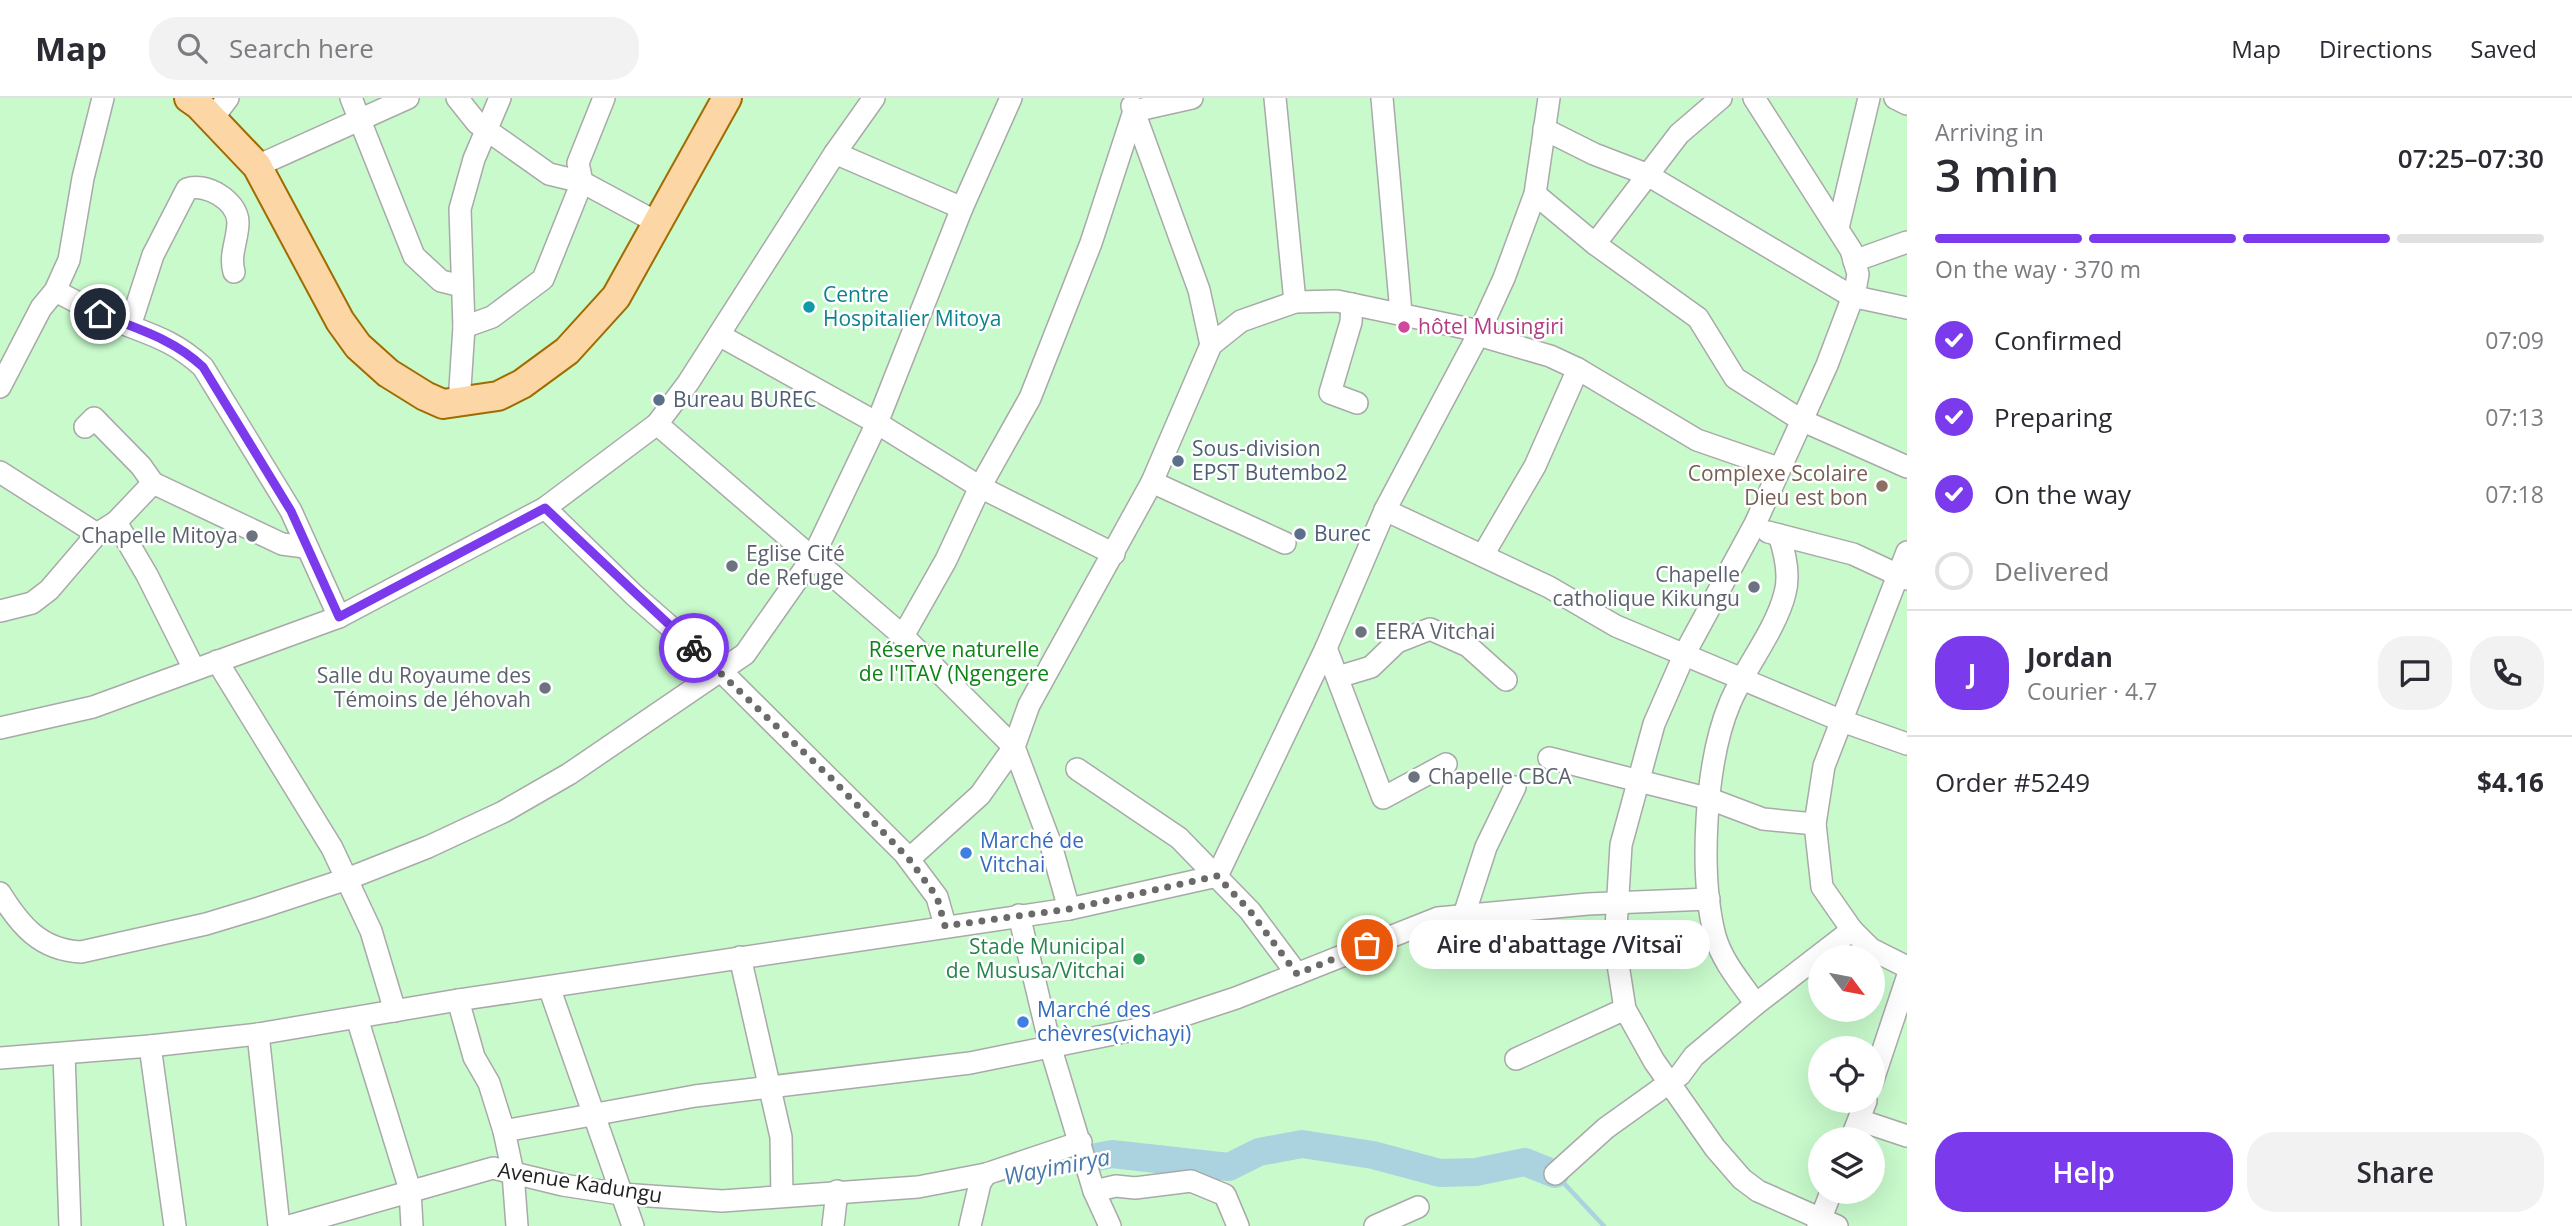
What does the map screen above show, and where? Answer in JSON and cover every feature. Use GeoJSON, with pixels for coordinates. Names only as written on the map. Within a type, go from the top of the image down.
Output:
{"type":"FeatureCollection","features":[{"type":"Feature","properties":{"kind":"main road"},"geometry":{"type":"LineString","coordinates":[[189,98],[220,108],[257,166],[340,321],[358,346],[388,373],[443,404],[459,404],[498,396],[522,384],[567,351],[616,297],[727,98]]}},
{"type":"Feature","properties":{"kind":"street"},"geometry":{"type":"LineString","coordinates":[[0,387],[69,260],[83,178],[103,98]]}},
{"type":"Feature","properties":{"kind":"street"},"geometry":{"type":"LineString","coordinates":[[351,98],[414,256],[441,281],[462,286]]}},
{"type":"Feature","properties":{"kind":"street"},"geometry":{"type":"LineString","coordinates":[[257,166],[408,98]]}},
{"type":"Feature","properties":{"kind":"street"},"geometry":{"type":"LineString","coordinates":[[457,98],[485,128],[549,174],[582,182],[658,223]]}},
{"type":"Feature","properties":{"kind":"street"},"geometry":{"type":"LineString","coordinates":[[459,404],[464,327],[460,209],[485,128],[500,98]]}},
{"type":"Feature","properties":{"kind":"street"},"geometry":{"type":"LineString","coordinates":[[464,327],[492,317],[543,279],[582,182],[578,163],[604,98]]}},
{"type":"Feature","properties":{"kind":"street"},"geometry":{"type":"LineString","coordinates":[[0,728],[93,707],[339,617],[545,508],[657,424],[719,335],[835,153],[874,98]]}},
{"type":"Feature","properties":{"kind":"street"},"geometry":{"type":"LineString","coordinates":[[0,893],[14,916],[37,939],[58,949],[81,952],[206,924],[347,879],[428,847],[503,812],[569,774],[631,729],[722,672],[745,654],[813,557],[877,423],[962,208],[1011,98]]}},
{"type":"Feature","properties":{"kind":"street"},"geometry":{"type":"LineString","coordinates":[[1131,105],[1192,98]]}},
{"type":"Feature","properties":{"kind":"street"},"geometry":{"type":"LineString","coordinates":[[1275,98],[1295,302]]}},
{"type":"Feature","properties":{"kind":"street"},"geometry":{"type":"LineString","coordinates":[[1382,98],[1401,313]]}},
{"type":"Feature","properties":{"kind":"street"},"geometry":{"type":"LineString","coordinates":[[1217,876],[1326,648],[1385,510],[1478,335],[1504,278],[1535,194],[1549,98]]}},
{"type":"Feature","properties":{"kind":"street"},"geometry":{"type":"LineString","coordinates":[[1595,244],[1679,134],[1721,98]]}},
{"type":"Feature","properties":{"kind":"street"},"geometry":{"type":"LineString","coordinates":[[1754,98],[1838,228],[1858,274],[1826,365],[1755,524],[1685,653],[1654,724],[1621,845],[1615,945],[1625,1009],[1668,1082],[1715,1148],[1742,1179],[1758,1191],[1825,1224],[1829,1204]]}},
{"type":"Feature","properties":{"kind":"street"},"geometry":{"type":"LineString","coordinates":[[1838,228],[1869,98]]}},
{"type":"Feature","properties":{"kind":"street"},"geometry":{"type":"LineString","coordinates":[[1895,98],[1907,104]]}},
{"type":"Feature","properties":{"kind":"street"},"geometry":{"type":"LineString","coordinates":[[1131,105],[1199,290],[1211,345]]}},
{"type":"Feature","properties":{"kind":"street"},"geometry":{"type":"LineString","coordinates":[[903,636],[946,559],[980,487],[1030,398],[1091,243],[1131,105]]}},
{"type":"Feature","properties":{"kind":"street"},"geometry":{"type":"LineString","coordinates":[[1544,129],[1594,154],[1646,174],[1851,296],[1907,308]]}},
{"type":"Feature","properties":{"kind":"street"},"geometry":{"type":"LineString","coordinates":[[835,153],[962,208]]}},
{"type":"Feature","properties":{"kind":"street"},"geometry":{"type":"LineString","coordinates":[[130,326],[153,255],[187,189],[195,186],[211,190],[236,213],[238,221],[231,260],[234,272]]}},
{"type":"Feature","properties":{"kind":"street"},"geometry":{"type":"LineString","coordinates":[[1535,194],[1595,244],[1698,318],[1735,378],[1801,420],[1907,467]]}},
{"type":"Feature","properties":{"kind":"street"},"geometry":{"type":"LineString","coordinates":[[1854,261],[1907,242]]}},
{"type":"Feature","properties":{"kind":"street"},"geometry":{"type":"LineString","coordinates":[[55,290],[130,326],[164,338],[184,349],[203,367],[291,511],[339,617]]}},
{"type":"Feature","properties":{"kind":"street"},"geometry":{"type":"LineString","coordinates":[[909,859],[980,795],[1014,747],[1029,705],[1152,482],[1211,345],[1241,321],[1295,302],[1352,303],[1469,329],[1478,335],[1550,356],[1578,369],[1697,440],[1778,468]]}},
{"type":"Feature","properties":{"kind":"street"},"geometry":{"type":"LineString","coordinates":[[1352,303],[1351,322],[1330,393],[1357,403]]}},
{"type":"Feature","properties":{"kind":"street"},"geometry":{"type":"LineString","coordinates":[[719,335],[877,423],[980,487],[1114,554]]}},
{"type":"Feature","properties":{"kind":"street"},"geometry":{"type":"LineString","coordinates":[[1483,555],[1535,466],[1578,369]]}},
{"type":"Feature","properties":{"kind":"street"},"geometry":{"type":"LineString","coordinates":[[85,427],[94,418],[141,466],[153,483],[282,544],[305,547]]}},
{"type":"Feature","properties":{"kind":"street"},"geometry":{"type":"LineString","coordinates":[[657,424],[903,636],[1014,747],[1051,845],[1069,909]]}},
{"type":"Feature","properties":{"kind":"street"},"geometry":{"type":"LineString","coordinates":[[0,472],[97,534]]}},
{"type":"Feature","properties":{"kind":"street"},"geometry":{"type":"LineString","coordinates":[[1152,482],[1285,543]]}},
{"type":"Feature","properties":{"kind":"street"},"geometry":{"type":"LineString","coordinates":[[0,611],[32,603],[64,575],[97,534],[116,522],[153,483]]}},
{"type":"Feature","properties":{"kind":"street"},"geometry":{"type":"LineString","coordinates":[[545,508],[635,595],[722,672],[909,859],[937,897],[945,926]]}},
{"type":"Feature","properties":{"kind":"street"},"geometry":{"type":"LineString","coordinates":[[1385,510],[1549,587],[1616,626],[1842,721],[1907,744]]}},
{"type":"Feature","properties":{"kind":"street"},"geometry":{"type":"LineString","coordinates":[[116,522],[147,575],[194,669]]}},
{"type":"Feature","properties":{"kind":"street"},"geometry":{"type":"LineString","coordinates":[[1755,524],[1779,535],[1853,554],[1903,577]]}},
{"type":"Feature","properties":{"kind":"street"},"geometry":{"type":"LineString","coordinates":[[1756,1004],[1729,967],[1715,937],[1706,863],[1710,799],[1728,706],[1786,593],[1786,566],[1779,535]]}},
{"type":"Feature","properties":{"kind":"street"},"geometry":{"type":"LineString","coordinates":[[1907,552],[1903,577],[1824,766],[1815,824],[1822,887],[1852,930],[1871,949],[1907,967]]}},
{"type":"Feature","properties":{"kind":"street"},"geometry":{"type":"LineString","coordinates":[[1338,677],[1371,667],[1397,642],[1430,629],[1468,646],[1506,680]]}},
{"type":"Feature","properties":{"kind":"street"},"geometry":{"type":"LineString","coordinates":[[1326,648],[1383,798],[1446,764]]}},
{"type":"Feature","properties":{"kind":"street"},"geometry":{"type":"LineString","coordinates":[[217,661],[332,848],[371,931],[394,1011]]}},
{"type":"Feature","properties":{"kind":"street"},"geometry":{"type":"LineString","coordinates":[[1549,758],[1710,799],[1763,819],[1796,825],[1815,824]]}},
{"type":"Feature","properties":{"kind":"street"},"geometry":{"type":"LineString","coordinates":[[1077,769],[1179,838],[1250,911],[1297,974]]}},
{"type":"Feature","properties":{"kind":"street"},"geometry":{"type":"LineString","coordinates":[[1464,915],[1486,847],[1515,787]]}},
{"type":"Feature","properties":{"kind":"street"},"geometry":{"type":"LineString","coordinates":[[0,1058],[258,1034],[458,1000],[1069,909],[1217,876]]}},
{"type":"Feature","properties":{"kind":"street"},"geometry":{"type":"LineString","coordinates":[[504,1131],[594,1112],[772,1087],[873,1077],[1051,1049],[1148,1027],[1297,974],[1438,918],[1616,903],[1709,899]]}},
{"type":"Feature","properties":{"kind":"street"},"geometry":{"type":"LineString","coordinates":[[1019,915],[1051,1049],[1094,1191],[1110,1226]]}},
{"type":"Feature","properties":{"kind":"street"},"geometry":{"type":"LineString","coordinates":[[1555,1174],[1606,1128],[1680,1075],[1694,1056],[1756,1004],[1852,930]]}},
{"type":"Feature","properties":{"kind":"street"},"geometry":{"type":"LineString","coordinates":[[740,957],[772,1087],[784,1158],[782,1196]]}},
{"type":"Feature","properties":{"kind":"street"},"geometry":{"type":"LineString","coordinates":[[1885,1044],[1907,978]]}},
{"type":"Feature","properties":{"kind":"street"},"geometry":{"type":"LineString","coordinates":[[550,987],[633,1226]]}},
{"type":"Feature","properties":{"kind":"street"},"geometry":{"type":"LineString","coordinates":[[458,1000],[474,1057],[489,1083],[504,1131],[513,1173],[517,1226]]}},
{"type":"Feature","properties":{"kind":"street"},"geometry":{"type":"LineString","coordinates":[[1516,1059],[1625,1009]]}},
{"type":"Feature","properties":{"kind":"street"},"geometry":{"type":"LineString","coordinates":[[357,1018],[410,1190],[412,1226]]}},
{"type":"Feature","properties":{"kind":"street"},"geometry":{"type":"LineString","coordinates":[[258,1034],[279,1226]]}},
{"type":"Feature","properties":{"kind":"street"},"geometry":{"type":"LineString","coordinates":[[150,1046],[175,1226]]}},
{"type":"Feature","properties":{"kind":"street"},"geometry":{"type":"LineString","coordinates":[[64,1054],[70,1226]]}},
{"type":"Feature","properties":{"kind":"street"},"geometry":{"type":"LineString","coordinates":[[1859,1120],[1907,1136]]}},
{"type":"Feature","properties":{"kind":"street","name":"Avenue Kadungu"},"geometry":{"type":"LineString","coordinates":[[289,1226],[493,1168],[621,1194],[722,1201],[918,1187],[1084,1154]]}},
{"type":"Feature","properties":{"kind":"street"},"geometry":{"type":"LineString","coordinates":[[970,1226],[981,1183],[986,1174]]}},
{"type":"Feature","properties":{"kind":"street"},"geometry":{"type":"LineString","coordinates":[[1094,1191],[1116,1186],[1135,1188],[1191,1181],[1225,1195],[1238,1226]]}},
{"type":"Feature","properties":{"kind":"street"},"geometry":{"type":"LineString","coordinates":[[834,1226],[837,1191]]}},
{"type":"Feature","properties":{"kind":"street"},"geometry":{"type":"LineString","coordinates":[[1375,1226],[1418,1208]]}},
{"type":"Feature","properties":{"kind":"green space","name":"Réserve naturelle de l'ITAV (Ngengere"},"geometry":{"type":"Polygon","coordinates":[[[0,98],[1907,98],[1907,1226],[0,1226],[0,98]]]}},
{"type":"Feature","properties":{"kind":"waterway","name":"Wayimirya"},"geometry":{"type":"LineString","coordinates":[[1092,1158],[1112,1154],[1229,1167],[1259,1152],[1302,1144],[1373,1155],[1440,1173],[1476,1172],[1525,1162],[1555,1174]]}},
{"type":"Feature","properties":{"kind":"waterway","name":"Wayimirya"},"geometry":{"type":"LineString","coordinates":[[999,1180],[1059,1169],[1079,1162]]}},
{"type":"Feature","properties":{"kind":"waterway","name":"Wayimirya"},"geometry":{"type":"LineString","coordinates":[[1560,1179],[1604,1226]]}},
{"type":"Feature","properties":{"kind":"way so far"},"geometry":{"type":"LineString","coordinates":[[694,648],[832,779],[909,859],[937,897],[945,926],[1069,909],[1217,876],[1250,911],[1297,974],[1367,945]]}},
{"type":"Feature","properties":{"kind":"place","name":"Centre Hospitalier Mitoya"},"geometry":{"type":"Point","coordinates":[809,307]}},
{"type":"Feature","properties":{"kind":"place","name":"hôtel Musingiri"},"geometry":{"type":"Point","coordinates":[1404,327]}},
{"type":"Feature","properties":{"kind":"place","name":"Bureau BUREC"},"geometry":{"type":"Point","coordinates":[659,400]}},
{"type":"Feature","properties":{"kind":"place","name":"Sous-division EPST Butembo2"},"geometry":{"type":"Point","coordinates":[1178,461]}},
{"type":"Feature","properties":{"kind":"place","name":"Complexe Scolaire Dieu est bon"},"geometry":{"type":"Point","coordinates":[1882,486]}},
{"type":"Feature","properties":{"kind":"place","name":"Burec"},"geometry":{"type":"Point","coordinates":[1300,534]}},
{"type":"Feature","properties":{"kind":"place","name":"Chapelle Mitoya"},"geometry":{"type":"Point","coordinates":[252,536]}},
{"type":"Feature","properties":{"kind":"place","name":"Eglise Cité de Refuge"},"geometry":{"type":"Point","coordinates":[732,566]}},
{"type":"Feature","properties":{"kind":"place","name":"Chapelle catholique Kikungu"},"geometry":{"type":"Point","coordinates":[1754,587]}},
{"type":"Feature","properties":{"kind":"place","name":"EERA Vitchai"},"geometry":{"type":"Point","coordinates":[1361,632]}},
{"type":"Feature","properties":{"kind":"place","name":"Salle du Royaume des Témoins de Jéhovah"},"geometry":{"type":"Point","coordinates":[545,688]}},
{"type":"Feature","properties":{"kind":"place","name":"Chapelle CBCA"},"geometry":{"type":"Point","coordinates":[1414,777]}},
{"type":"Feature","properties":{"kind":"place","name":"Marché de Vitchai"},"geometry":{"type":"Point","coordinates":[966,853]}},
{"type":"Feature","properties":{"kind":"place","name":"Aire d'abattage /Vitsaï"},"geometry":{"type":"Point","coordinates":[1367,945]}},
{"type":"Feature","properties":{"kind":"place","name":"Stade Municipal de Mususa/Vitchai"},"geometry":{"type":"Point","coordinates":[1139,959]}},
{"type":"Feature","properties":{"kind":"place","name":"Marché des chèvres(vichayi)"},"geometry":{"type":"Point","coordinates":[1023,1022]}},
{"type":"Feature","properties":{"kind":"route"},"geometry":{"type":"LineString","coordinates":[[100,314],[164,338],[184,349],[203,367],[259,454],[291,511],[339,617],[545,508],[694,648]]}}]}
